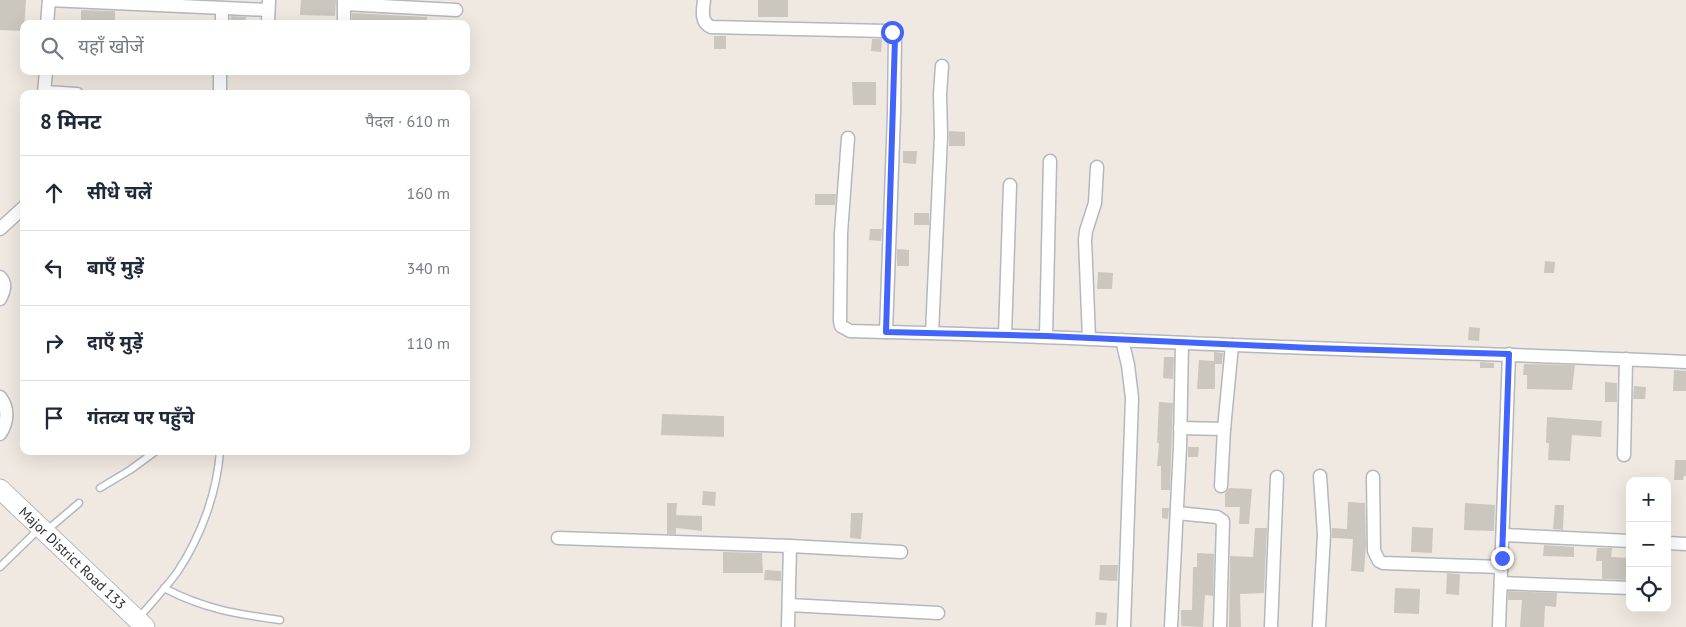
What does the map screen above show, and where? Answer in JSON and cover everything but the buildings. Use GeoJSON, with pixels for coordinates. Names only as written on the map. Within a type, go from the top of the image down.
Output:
{"type":"FeatureCollection","features":[{"type":"Feature","properties":{"kind":"main road","name":"Major District Road 133"},"geometry":{"type":"LineString","coordinates":[[0,489],[141,623]]}},
{"type":"Feature","properties":{"kind":"street"},"geometry":{"type":"LineString","coordinates":[[48,20],[49,0],[222,8],[268,5],[268,20]]}},
{"type":"Feature","properties":{"kind":"street"},"geometry":{"type":"LineString","coordinates":[[704,0],[704,21],[711,27],[887,31],[894,34],[894,114],[886,332]]}},
{"type":"Feature","properties":{"kind":"street"},"geometry":{"type":"LineString","coordinates":[[344,20],[344,2],[424,4],[456,10]]}},
{"type":"Feature","properties":{"kind":"street"},"geometry":{"type":"LineString","coordinates":[[222,8],[222,20]]}},
{"type":"Feature","properties":{"kind":"street"},"geometry":{"type":"LineString","coordinates":[[932,333],[941,136],[940,94],[942,66]]}},
{"type":"Feature","properties":{"kind":"street"},"geometry":{"type":"LineString","coordinates":[[44,90],[46,75]]}},
{"type":"Feature","properties":{"kind":"street"},"geometry":{"type":"LineString","coordinates":[[220,75],[220,90]]}},
{"type":"Feature","properties":{"kind":"street"},"geometry":{"type":"LineString","coordinates":[[848,138],[841,232],[840,322],[841,326],[850,331],[1046,336],[1686,362]]}},
{"type":"Feature","properties":{"kind":"street"},"geometry":{"type":"LineString","coordinates":[[1046,336],[1050,161]]}},
{"type":"Feature","properties":{"kind":"street"},"geometry":{"type":"LineString","coordinates":[[1089,338],[1085,240],[1095,203],[1096,167]]}},
{"type":"Feature","properties":{"kind":"street"},"geometry":{"type":"LineString","coordinates":[[1005,335],[1010,185]]}},
{"type":"Feature","properties":{"kind":"street"},"geometry":{"type":"LineString","coordinates":[[0,229],[20,211]]}},
{"type":"Feature","properties":{"kind":"street"},"geometry":{"type":"LineString","coordinates":[[0,277],[5,288],[0,298]]}},
{"type":"Feature","properties":{"kind":"street"},"geometry":{"type":"LineString","coordinates":[[1122,340],[1128,365],[1132,398],[1124,627]]}},
{"type":"Feature","properties":{"kind":"street"},"geometry":{"type":"LineString","coordinates":[[1171,627],[1177,513],[1182,343]]}},
{"type":"Feature","properties":{"kind":"street"},"geometry":{"type":"LineString","coordinates":[[1221,486],[1224,428],[1232,345]]}},
{"type":"Feature","properties":{"kind":"street"},"geometry":{"type":"LineString","coordinates":[[1499,627],[1509,354]]}},
{"type":"Feature","properties":{"kind":"street"},"geometry":{"type":"LineString","coordinates":[[1624,456],[1626,360]]}},
{"type":"Feature","properties":{"kind":"street"},"geometry":{"type":"LineString","coordinates":[[0,396],[5,402],[7,414],[6,424],[0,434]]}},
{"type":"Feature","properties":{"kind":"street"},"geometry":{"type":"LineString","coordinates":[[1180,428],[1224,428]]}},
{"type":"Feature","properties":{"kind":"street"},"geometry":{"type":"LineString","coordinates":[[1320,476],[1324,534],[1320,627]]}},
{"type":"Feature","properties":{"kind":"street"},"geometry":{"type":"LineString","coordinates":[[1271,627],[1277,477]]}},
{"type":"Feature","properties":{"kind":"street"},"geometry":{"type":"LineString","coordinates":[[1372,477],[1374,551],[1379,561],[1501,567]]}},
{"type":"Feature","properties":{"kind":"street"},"geometry":{"type":"LineString","coordinates":[[1177,513],[1217,517],[1223,521],[1220,627]]}},
{"type":"Feature","properties":{"kind":"street"},"geometry":{"type":"LineString","coordinates":[[1502,534],[1626,541]]}},
{"type":"Feature","properties":{"kind":"street"},"geometry":{"type":"LineString","coordinates":[[558,538],[901,552]]}},
{"type":"Feature","properties":{"kind":"street"},"geometry":{"type":"LineString","coordinates":[[1671,543],[1686,544]]}},
{"type":"Feature","properties":{"kind":"street"},"geometry":{"type":"LineString","coordinates":[[788,627],[790,546]]}},
{"type":"Feature","properties":{"kind":"street"},"geometry":{"type":"LineString","coordinates":[[1501,583],[1626,588]]}},
{"type":"Feature","properties":{"kind":"street"},"geometry":{"type":"LineString","coordinates":[[789,606],[938,613]]}},
{"type":"Feature","properties":{"kind":"lane"},"geometry":{"type":"LineString","coordinates":[[100,488],[151,455]]}},
{"type":"Feature","properties":{"kind":"lane"},"geometry":{"type":"LineString","coordinates":[[141,623],[188,555],[207,512],[219,468],[220,455]]}},
{"type":"Feature","properties":{"kind":"lane"},"geometry":{"type":"LineString","coordinates":[[0,567],[43,529],[80,503]]}},
{"type":"Feature","properties":{"kind":"lane"},"geometry":{"type":"LineString","coordinates":[[164,588],[213,609],[280,620]]}},
{"type":"Feature","properties":{"kind":"route"},"geometry":{"type":"LineString","coordinates":[[892,32],[895,38],[894,114],[886,332],[1046,336],[1312,348],[1509,354],[1502,558]]}}]}
